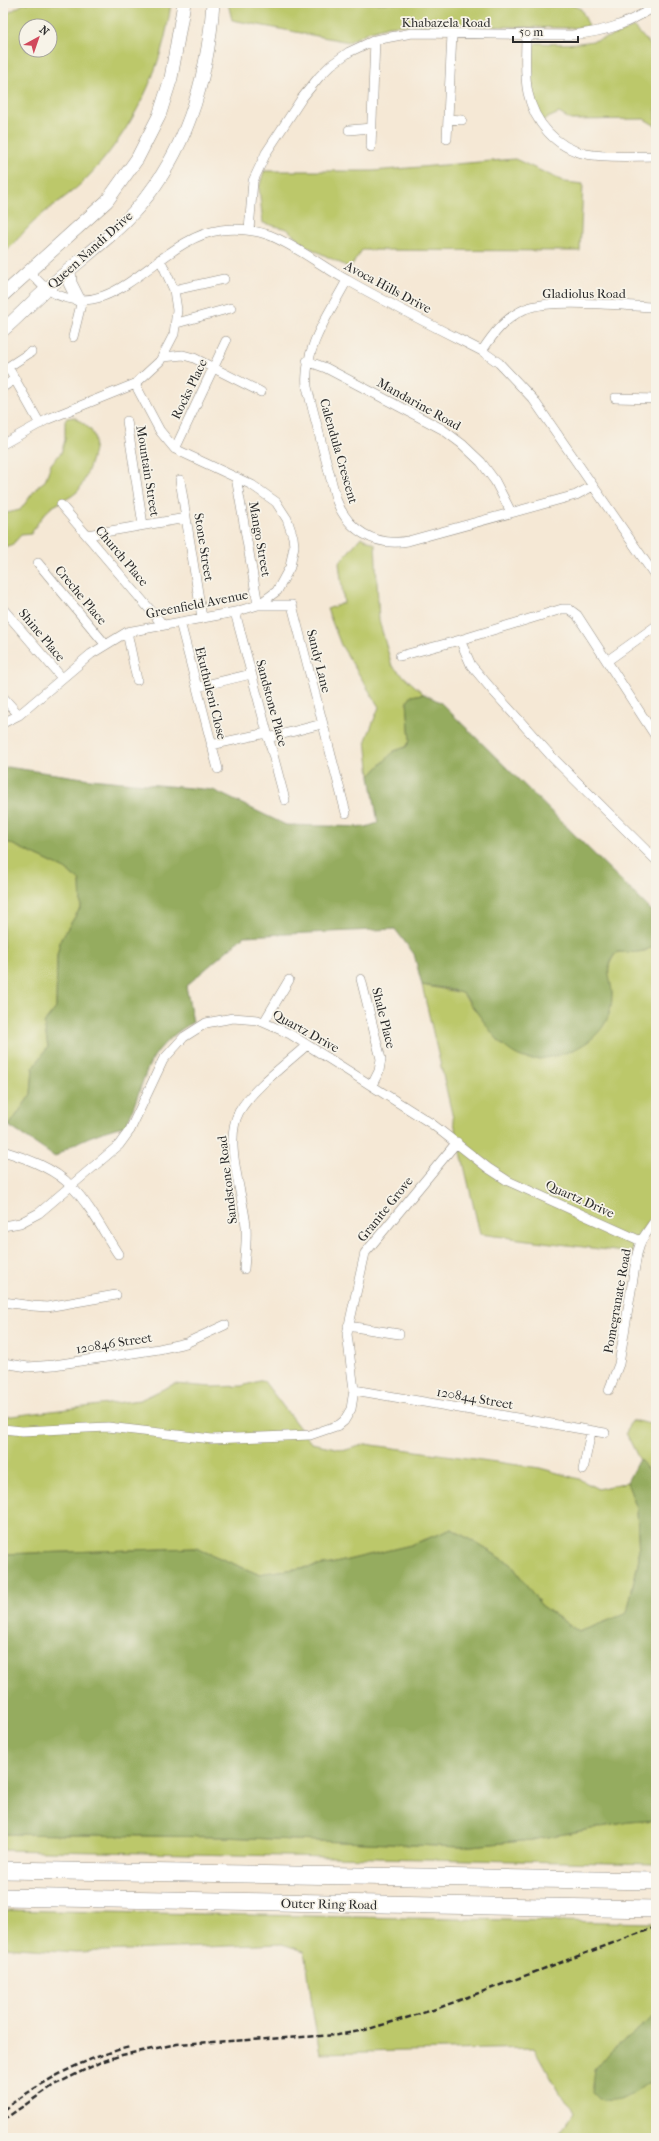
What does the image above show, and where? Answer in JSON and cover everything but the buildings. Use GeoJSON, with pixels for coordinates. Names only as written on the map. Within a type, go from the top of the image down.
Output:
{"type":"FeatureCollection","features":[{"type":"Feature","properties":{"kind":"highway"},"geometry":{"type":"LineString","coordinates":[[3,1870],[656,1881]]}},
{"type":"Feature","properties":{"kind":"highway","name":"Outer Ring Road"},"geometry":{"type":"LineString","coordinates":[[3,1897],[656,1909]]}},
{"type":"Feature","properties":{"kind":"main road","name":"Queen Nandi Drive"},"geometry":{"type":"LineString","coordinates":[[3,295],[28,271],[78,230],[107,202],[137,159],[159,116],[171,78],[184,3]]}},
{"type":"Feature","properties":{"kind":"main road","name":"Queen Nandi Drive"},"geometry":{"type":"LineString","coordinates":[[3,330],[47,289],[109,236],[139,205],[169,162],[190,120],[200,88],[208,55],[213,3]]}},
{"type":"Feature","properties":{"kind":"main road"},"geometry":{"type":"LineString","coordinates":[[69,270],[70,283],[80,300]]}},
{"type":"Feature","properties":{"kind":"street","name":"Khabazela Road"},"geometry":{"type":"LineString","coordinates":[[248,230],[251,196],[258,167],[302,98],[331,65],[349,52],[375,40],[412,33],[572,35],[614,28],[633,20],[656,6]]}},
{"type":"Feature","properties":{"kind":"street"},"geometry":{"type":"LineString","coordinates":[[447,139],[452,34]]}},
{"type":"Feature","properties":{"kind":"street"},"geometry":{"type":"LineString","coordinates":[[526,35],[528,93],[532,107],[548,133],[568,148],[588,154],[656,156]]}},
{"type":"Feature","properties":{"kind":"street"},"geometry":{"type":"LineString","coordinates":[[371,147],[375,40]]}},
{"type":"Feature","properties":{"kind":"street"},"geometry":{"type":"LineString","coordinates":[[448,119],[462,120]]}},
{"type":"Feature","properties":{"kind":"street"},"geometry":{"type":"LineString","coordinates":[[349,130],[371,128]]}},
{"type":"Feature","properties":{"kind":"street","name":"Avoca Hills Drive"},"geometry":{"type":"LineString","coordinates":[[28,271],[47,289],[64,297],[80,300],[102,297],[122,289],[183,243],[203,234],[221,230],[248,230],[279,240],[347,280],[482,351],[498,363],[521,385],[656,577]]}},
{"type":"Feature","properties":{"kind":"street"},"geometry":{"type":"LineString","coordinates":[[3,444],[40,424],[136,384],[163,357],[170,345],[177,323],[174,290],[160,259]]}},
{"type":"Feature","properties":{"kind":"street"},"geometry":{"type":"LineString","coordinates":[[174,290],[224,279]]}},
{"type":"Feature","properties":{"kind":"street","name":"Calendula Crescent"},"geometry":{"type":"LineString","coordinates":[[347,280],[312,347],[307,361],[307,386],[336,499],[349,522],[362,534],[377,540],[400,543],[576,495],[593,486]]}},
{"type":"Feature","properties":{"kind":"street"},"geometry":{"type":"LineString","coordinates":[[73,337],[80,300]]}},
{"type":"Feature","properties":{"kind":"street","name":"Gladiolus Road"},"geometry":{"type":"LineString","coordinates":[[482,351],[503,324],[515,315],[534,306],[562,304],[656,307]]}},
{"type":"Feature","properties":{"kind":"street"},"geometry":{"type":"LineString","coordinates":[[177,323],[231,308]]}},
{"type":"Feature","properties":{"kind":"street","name":"Rocks Place"},"geometry":{"type":"LineString","coordinates":[[175,449],[226,341]]}},
{"type":"Feature","properties":{"kind":"street"},"geometry":{"type":"LineString","coordinates":[[31,352],[9,366],[40,424]]}},
{"type":"Feature","properties":{"kind":"street"},"geometry":{"type":"LineString","coordinates":[[163,357],[178,355],[188,356],[261,392]]}},
{"type":"Feature","properties":{"kind":"street","name":"Mandarine Road"},"geometry":{"type":"LineString","coordinates":[[307,361],[326,368],[442,430],[462,444],[481,462],[495,481],[511,512]]}},
{"type":"Feature","properties":{"kind":"street"},"geometry":{"type":"LineString","coordinates":[[3,387],[15,379]]}},
{"type":"Feature","properties":{"kind":"street","name":"Greenfield Avenue"},"geometry":{"type":"LineString","coordinates":[[3,723],[19,715],[105,644],[127,632],[235,612],[258,605],[277,591],[286,577],[293,556],[293,537],[287,519],[276,502],[261,490],[175,449],[160,431],[136,384]]}},
{"type":"Feature","properties":{"kind":"street"},"geometry":{"type":"LineString","coordinates":[[615,398],[656,399]]}},
{"type":"Feature","properties":{"kind":"street","name":"Mountain Street"},"geometry":{"type":"LineString","coordinates":[[126,421],[143,526]]}},
{"type":"Feature","properties":{"kind":"street","name":"Mango Street"},"geometry":{"type":"LineString","coordinates":[[236,477],[258,605]]}},
{"type":"Feature","properties":{"kind":"street","name":"Stone Street"},"geometry":{"type":"LineString","coordinates":[[180,480],[202,618]]}},
{"type":"Feature","properties":{"kind":"street","name":"Church Place"},"geometry":{"type":"LineString","coordinates":[[61,505],[163,625]]}},
{"type":"Feature","properties":{"kind":"street"},"geometry":{"type":"LineString","coordinates":[[87,535],[186,518]]}},
{"type":"Feature","properties":{"kind":"street","name":"Creche Place"},"geometry":{"type":"LineString","coordinates":[[38,563],[105,644]]}},
{"type":"Feature","properties":{"kind":"street","name":"Sandy Lane"},"geometry":{"type":"LineString","coordinates":[[258,605],[292,605],[346,814]]}},
{"type":"Feature","properties":{"kind":"street"},"geometry":{"type":"LineString","coordinates":[[400,656],[460,640],[566,608],[576,615],[656,737]]}},
{"type":"Feature","properties":{"kind":"street","name":"Shine Place"},"geometry":{"type":"LineString","coordinates":[[3,609],[62,678]]}},
{"type":"Feature","properties":{"kind":"street","name":"Sandstone Place"},"geometry":{"type":"LineString","coordinates":[[235,612],[285,800]]}},
{"type":"Feature","properties":{"kind":"street","name":"Ekuthuleni Close"},"geometry":{"type":"LineString","coordinates":[[180,622],[218,769]]}},
{"type":"Feature","properties":{"kind":"street"},"geometry":{"type":"LineString","coordinates":[[607,661],[656,626]]}},
{"type":"Feature","properties":{"kind":"street"},"geometry":{"type":"LineString","coordinates":[[127,632],[137,680]]}},
{"type":"Feature","properties":{"kind":"street"},"geometry":{"type":"LineString","coordinates":[[460,640],[471,666],[485,682],[553,758],[656,860]]}},
{"type":"Feature","properties":{"kind":"street"},"geometry":{"type":"LineString","coordinates":[[197,687],[251,674]]}},
{"type":"Feature","properties":{"kind":"street"},"geometry":{"type":"LineString","coordinates":[[3,696],[19,715]]}},
{"type":"Feature","properties":{"kind":"street"},"geometry":{"type":"LineString","coordinates":[[211,745],[322,724]]}},
{"type":"Feature","properties":{"kind":"street","name":"Shale Place"},"geometry":{"type":"LineString","coordinates":[[361,979],[381,1059],[379,1071],[372,1085]]}},
{"type":"Feature","properties":{"kind":"street"},"geometry":{"type":"LineString","coordinates":[[264,1022],[289,980]]}},
{"type":"Feature","properties":{"kind":"street","name":"Quartz Drive"},"geometry":{"type":"LineString","coordinates":[[3,1226],[20,1223],[34,1216],[119,1145],[126,1137],[163,1060],[184,1037],[206,1023],[218,1020],[246,1018],[264,1022],[290,1034],[372,1085],[457,1142],[488,1168],[508,1180],[641,1241]]}},
{"type":"Feature","properties":{"kind":"street","name":"Sandstone Road"},"geometry":{"type":"LineString","coordinates":[[244,1269],[246,1226],[234,1145],[233,1130],[235,1121],[246,1102],[307,1045]]}},
{"type":"Feature","properties":{"kind":"street","name":"Granite Grove"},"geometry":{"type":"LineString","coordinates":[[3,1429],[22,1431],[108,1427],[212,1439],[310,1435],[339,1425],[348,1417],[354,1390],[347,1346],[348,1326],[363,1259],[368,1248],[457,1142]]}},
{"type":"Feature","properties":{"kind":"street"},"geometry":{"type":"LineString","coordinates":[[3,1151],[44,1167],[70,1185],[97,1220],[118,1254]]}},
{"type":"Feature","properties":{"kind":"street","name":"Pomegranate Road"},"geometry":{"type":"LineString","coordinates":[[609,1390],[619,1364],[636,1254],[641,1241],[656,1219]]}},
{"type":"Feature","properties":{"kind":"street"},"geometry":{"type":"LineString","coordinates":[[3,1302],[33,1306],[47,1306],[116,1295]]}},
{"type":"Feature","properties":{"kind":"street","name":"120846 Street"},"geometry":{"type":"LineString","coordinates":[[3,1363],[28,1367],[54,1365],[159,1349],[186,1343],[225,1325]]}},
{"type":"Feature","properties":{"kind":"street"},"geometry":{"type":"LineString","coordinates":[[348,1326],[400,1334]]}},
{"type":"Feature","properties":{"kind":"street","name":"120844 Street"},"geometry":{"type":"LineString","coordinates":[[354,1390],[591,1432],[605,1433]]}},
{"type":"Feature","properties":{"kind":"street"},"geometry":{"type":"LineString","coordinates":[[583,1470],[591,1432]]}},
{"type":"Feature","properties":{"kind":"green space"},"geometry":{"type":"Polygon","coordinates":[[[25,3],[171,3],[167,28],[153,76],[131,121],[117,142],[85,180],[39,217],[3,255],[3,16],[25,3]]]}},
{"type":"Feature","properties":{"kind":"green space"},"geometry":{"type":"Polygon","coordinates":[[[228,3],[567,3],[581,9],[589,26],[573,28],[409,25],[388,26],[368,32],[349,42],[232,20],[228,3]]]}},
{"type":"Feature","properties":{"kind":"green space"},"geometry":{"type":"Polygon","coordinates":[[[634,27],[656,51],[656,126],[644,119],[571,120],[559,113],[541,121],[529,88],[529,50],[536,43],[563,44],[586,42],[609,37],[634,27]]]}},
{"type":"Feature","properties":{"kind":"green space"},"geometry":{"type":"Polygon","coordinates":[[[515,159],[565,182],[583,184],[580,251],[362,250],[350,268],[306,246],[287,229],[263,223],[259,188],[264,171],[373,171],[515,159]]]}},
{"type":"Feature","properties":{"kind":"green space"},"geometry":{"type":"Polygon","coordinates":[[[74,417],[91,430],[95,441],[93,456],[81,487],[72,496],[52,507],[40,519],[31,534],[21,535],[12,545],[3,547],[3,514],[20,510],[38,486],[45,481],[51,464],[61,453],[65,440],[65,421],[67,418],[74,417]]]}},
{"type":"Feature","properties":{"kind":"green space"},"geometry":{"type":"Polygon","coordinates":[[[361,537],[375,544],[379,620],[392,666],[424,694],[411,696],[407,701],[410,741],[406,747],[394,751],[370,776],[366,740],[379,707],[341,645],[327,609],[344,603],[339,563],[361,537]]]}},
{"type":"Feature","properties":{"kind":"green space"},"geometry":{"type":"Polygon","coordinates":[[[424,694],[440,702],[656,915],[656,943],[652,947],[643,951],[617,952],[612,958],[609,968],[612,988],[610,1010],[606,1022],[598,1032],[589,1041],[566,1053],[539,1059],[528,1059],[518,1056],[500,1042],[463,994],[457,991],[422,985],[414,954],[395,929],[244,936],[186,986],[193,1022],[163,1045],[155,1056],[148,1067],[126,1125],[80,1141],[55,1157],[9,1126],[31,1094],[33,1068],[48,1047],[44,1023],[56,1008],[57,955],[61,939],[81,907],[80,881],[65,869],[3,840],[3,769],[7,767],[90,779],[213,790],[286,825],[366,827],[378,823],[370,776],[394,751],[406,747],[410,741],[407,701],[411,696],[424,694]]]}},
{"type":"Feature","properties":{"kind":"green space"},"geometry":{"type":"Polygon","coordinates":[[[3,840],[65,869],[80,881],[81,907],[61,939],[57,955],[56,1009],[44,1023],[48,1047],[33,1068],[31,1094],[9,1126],[3,1119],[3,840]]]}},
{"type":"Feature","properties":{"kind":"green space"},"geometry":{"type":"Polygon","coordinates":[[[656,943],[656,1211],[639,1234],[631,1253],[480,1234],[422,985],[462,993],[502,1045],[612,994],[608,972],[610,962],[617,952],[645,951],[656,943]]]}},
{"type":"Feature","properties":{"kind":"green space"},"geometry":{"type":"Polygon","coordinates":[[[263,1380],[311,1443],[346,1450],[365,1444],[540,1468],[579,1479],[598,1489],[627,1482],[637,1509],[639,1558],[627,1614],[579,1632],[541,1605],[511,1564],[452,1529],[411,1545],[331,1564],[258,1574],[196,1548],[3,1554],[3,1417],[140,1400],[174,1384],[212,1387],[242,1386],[263,1380]]]}},
{"type":"Feature","properties":{"kind":"green space"},"geometry":{"type":"Polygon","coordinates":[[[631,1420],[656,1425],[656,1479],[639,1459],[626,1433],[631,1420]]]}},
{"type":"Feature","properties":{"kind":"green space"},"geometry":{"type":"Polygon","coordinates":[[[639,1459],[656,1479],[656,1820],[628,1822],[532,1840],[461,1847],[224,1837],[3,1834],[3,1554],[196,1548],[258,1574],[331,1564],[411,1545],[452,1529],[511,1564],[541,1605],[579,1632],[627,1613],[639,1558],[637,1509],[627,1482],[639,1459]]]}},
{"type":"Feature","properties":{"kind":"green space"},"geometry":{"type":"Polygon","coordinates":[[[656,1820],[656,1864],[3,1850],[3,1834],[224,1837],[461,1847],[532,1840],[628,1822],[656,1820]]]}},
{"type":"Feature","properties":{"kind":"green space"},"geometry":{"type":"Polygon","coordinates":[[[3,1910],[656,1923],[656,2015],[650,2082],[656,2079],[656,2138],[556,2138],[575,2112],[572,2106],[559,2093],[534,2048],[320,2053],[304,1951],[282,1944],[76,1952],[3,1947],[3,1910]]]}},
{"type":"Feature","properties":{"kind":"green space"},"geometry":{"type":"Polygon","coordinates":[[[656,2015],[656,2079],[622,2098],[615,2100],[598,2099],[592,2093],[595,2070],[611,2051],[656,2015]]]}},
{"type":"Feature","properties":{"kind":"railway"},"geometry":{"type":"LineString","coordinates":[[3,2120],[54,2085],[101,2062],[122,2055],[177,2044],[338,2035],[365,2030],[433,2010],[656,1927]]}},
{"type":"Feature","properties":{"kind":"railway"},"geometry":{"type":"LineString","coordinates":[[3,2110],[32,2090],[79,2064],[130,2047]]}}]}
